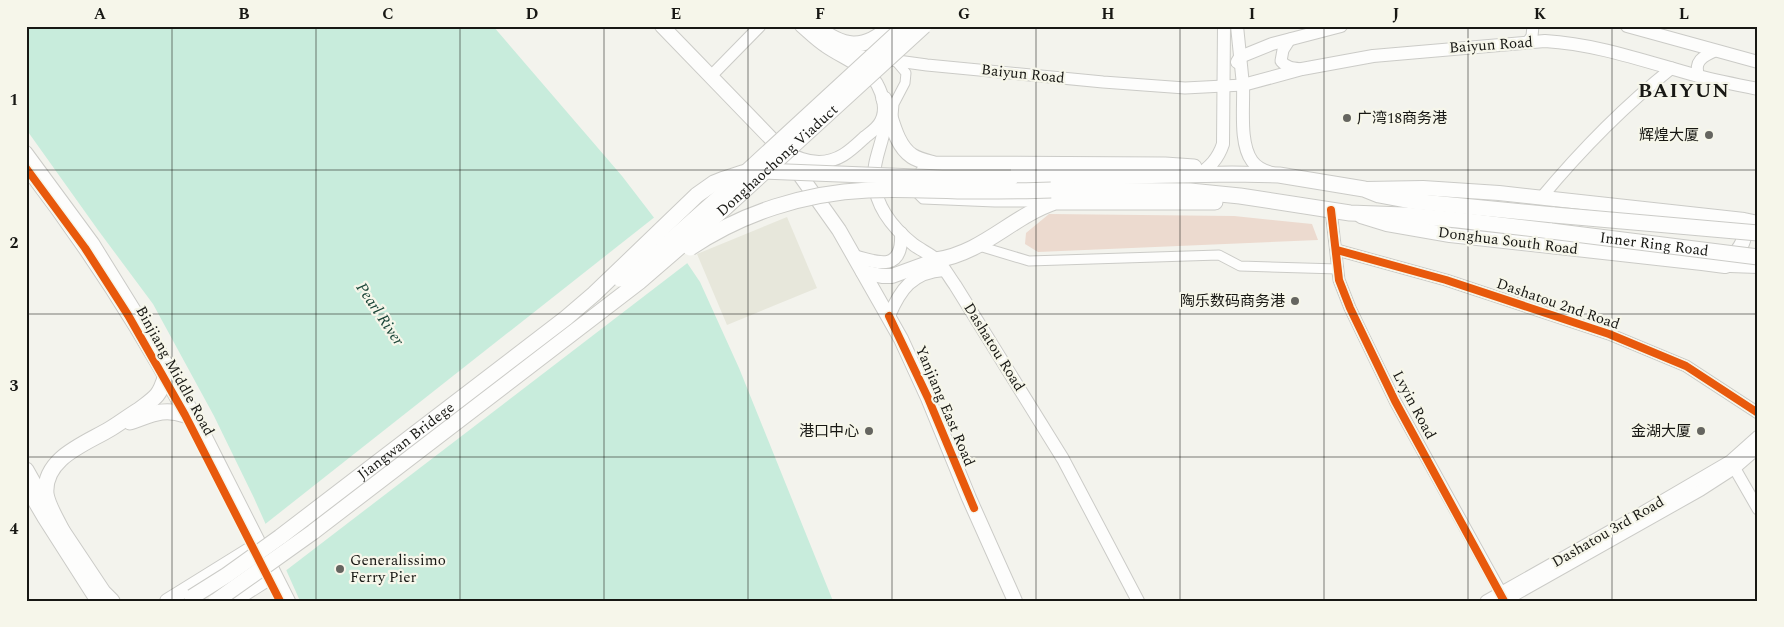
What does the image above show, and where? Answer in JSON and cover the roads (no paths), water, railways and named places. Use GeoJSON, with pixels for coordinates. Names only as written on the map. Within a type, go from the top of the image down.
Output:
{"type":"FeatureCollection","features":[{"type":"Feature","properties":{"kind":"highway"},"geometry":{"type":"LineString","coordinates":[[816,26],[835,40],[846,44],[869,41],[889,28]]}},
{"type":"Feature","properties":{"kind":"highway","name":"Donghaochong Viaduct"},"geometry":{"type":"LineString","coordinates":[[622,287],[905,26]]}},
{"type":"Feature","properties":{"kind":"highway","name":"Donghaochong Viaduct"},"geometry":{"type":"LineString","coordinates":[[622,287],[726,206],[924,26]]}},
{"type":"Feature","properties":{"kind":"highway"},"geometry":{"type":"LineString","coordinates":[[884,99],[898,138],[904,148],[911,156],[934,164],[1165,165],[1202,172]]}},
{"type":"Feature","properties":{"kind":"highway"},"geometry":{"type":"LineString","coordinates":[[566,318],[594,294],[697,195],[714,184],[742,173],[771,171],[942,178],[1011,178],[1202,172]]}},
{"type":"Feature","properties":{"kind":"highway","name":"Inner Ring Road"},"geometry":{"type":"LineString","coordinates":[[1202,172],[1279,175],[1364,189],[1411,201],[1554,216],[1758,233]]}},
{"type":"Feature","properties":{"kind":"highway","name":"Inner Ring Road"},"geometry":{"type":"LineString","coordinates":[[622,287],[726,226],[766,210],[802,199],[828,194],[872,190],[1053,196],[1190,191],[1350,213],[1449,219],[1551,230],[1758,257]]}},
{"type":"Feature","properties":{"kind":"highway"},"geometry":{"type":"LineString","coordinates":[[940,265],[979,246],[1038,208],[1053,196]]}},
{"type":"Feature","properties":{"kind":"highway","name":"Jiangwan Bridege"},"geometry":{"type":"LineString","coordinates":[[188,599],[227,575],[280,537],[566,318],[622,287]]}},
{"type":"Feature","properties":{"kind":"highway","name":"Jiangwan Bridege"},"geometry":{"type":"LineString","coordinates":[[216,601],[313,532],[622,287]]}},
{"type":"Feature","properties":{"kind":"highway"},"geometry":{"type":"LineString","coordinates":[[64,533],[48,502],[46,494],[48,479],[51,473],[61,459],[74,449],[110,429],[151,401],[159,392],[167,372]]}},
{"type":"Feature","properties":{"kind":"highway"},"geometry":{"type":"LineString","coordinates":[[110,429],[158,412],[175,411],[185,415]]}},
{"type":"Feature","properties":{"kind":"highway"},"geometry":{"type":"LineString","coordinates":[[26,470],[35,488],[102,592],[112,601]]}},
{"type":"Feature","properties":{"kind":"main road","name":"Yanjiang East Road"},"geometry":{"type":"LineString","coordinates":[[662,26],[782,151],[839,230],[889,316],[928,398],[1014,601]]}},
{"type":"Feature","properties":{"kind":"main road"},"geometry":{"type":"LineString","coordinates":[[782,151],[804,160],[819,162],[833,160],[845,155],[881,122],[883,114],[884,99],[877,84],[869,74],[824,46],[802,26]]}},
{"type":"Feature","properties":{"kind":"main road"},"geometry":{"type":"LineString","coordinates":[[1202,172],[1220,154],[1223,144],[1224,26]]}},
{"type":"Feature","properties":{"kind":"main road"},"geometry":{"type":"LineString","coordinates":[[1237,26],[1243,85],[1244,128],[1248,152],[1257,167],[1279,175]]}},
{"type":"Feature","properties":{"kind":"main road"},"geometry":{"type":"LineString","coordinates":[[1223,86],[1240,57],[1290,39],[1340,26]]}},
{"type":"Feature","properties":{"kind":"main road"},"geometry":{"type":"LineString","coordinates":[[1627,26],[1758,62]]}},
{"type":"Feature","properties":{"kind":"main road","name":"Baiyun Road"},"geometry":{"type":"LineString","coordinates":[[1243,85],[1302,69],[1374,56],[1545,41],[1568,42],[1699,76],[1758,89]]}},
{"type":"Feature","properties":{"kind":"main road","name":"Dashatou Road"},"geometry":{"type":"LineString","coordinates":[[884,99],[886,122],[875,165],[874,180],[876,193],[890,222],[940,265],[1001,357],[1063,460],[1138,601]]}},
{"type":"Feature","properties":{"kind":"main road","name":"Binjiang Middle Road"},"geometry":{"type":"LineString","coordinates":[[26,152],[94,243],[136,310],[289,601]]}},
{"type":"Feature","properties":{"kind":"main road","name":"Binjiang Middle Road"},"geometry":{"type":"LineString","coordinates":[[26,168],[80,241],[167,372],[185,415],[280,601]]}},
{"type":"Feature","properties":{"kind":"main road"},"geometry":{"type":"LineString","coordinates":[[1364,189],[1424,188],[1541,198],[1753,221],[1745,232],[1744,242],[1740,251],[1725,266]]}},
{"type":"Feature","properties":{"kind":"main road","name":"Donghua South Road"},"geometry":{"type":"LineString","coordinates":[[1350,213],[1387,224],[1450,235],[1667,260],[1725,266],[1758,267]]}},
{"type":"Feature","properties":{"kind":"main road"},"geometry":{"type":"LineString","coordinates":[[1667,260],[1679,235],[1678,213]]}},
{"type":"Feature","properties":{"kind":"main road"},"geometry":{"type":"LineString","coordinates":[[854,256],[883,263],[889,262],[895,258],[899,250],[901,233]]}},
{"type":"Feature","properties":{"kind":"main road"},"geometry":{"type":"LineString","coordinates":[[1725,266],[1758,257]]}},
{"type":"Feature","properties":{"kind":"main road"},"geometry":{"type":"LineString","coordinates":[[864,272],[892,276],[940,265]]}},
{"type":"Feature","properties":{"kind":"main road"},"geometry":{"type":"LineString","coordinates":[[889,316],[897,298],[910,282],[934,271],[940,265]]}},
{"type":"Feature","properties":{"kind":"main road"},"geometry":{"type":"LineString","coordinates":[[167,601],[254,547],[268,558],[268,578],[233,601]]}},
{"type":"Feature","properties":{"kind":"street"},"geometry":{"type":"LineString","coordinates":[[711,76],[760,26]]}},
{"type":"Feature","properties":{"kind":"street"},"geometry":{"type":"LineString","coordinates":[[1528,42],[1532,36],[1533,26]]}},
{"type":"Feature","properties":{"kind":"street"},"geometry":{"type":"LineString","coordinates":[[1290,39],[1283,50],[1281,61],[1290,68],[1302,69]]}},
{"type":"Feature","properties":{"kind":"street","name":"Baiyun Road"},"geometry":{"type":"LineString","coordinates":[[824,46],[846,54],[927,65],[1112,83],[1185,88],[1243,85]]}},
{"type":"Feature","properties":{"kind":"street"},"geometry":{"type":"LineString","coordinates":[[1699,76],[1696,70],[1698,62],[1715,51]]}},
{"type":"Feature","properties":{"kind":"street"},"geometry":{"type":"LineString","coordinates":[[892,121],[894,104],[905,83],[906,73],[895,60]]}},
{"type":"Feature","properties":{"kind":"street"},"geometry":{"type":"LineString","coordinates":[[1541,198],[1600,132],[1637,97],[1672,68]]}},
{"type":"Feature","properties":{"kind":"street"},"geometry":{"type":"LineString","coordinates":[[934,164],[921,168],[919,173],[917,193],[923,199],[995,202],[1053,196]]}},
{"type":"Feature","properties":{"kind":"street","name":"Lvyin Road"},"geometry":{"type":"LineString","coordinates":[[1331,210],[1339,280],[1350,308],[1395,401],[1503,598]]}},
{"type":"Feature","properties":{"kind":"street"},"geometry":{"type":"LineString","coordinates":[[979,246],[1029,261],[1218,256],[1240,266],[1338,269]]}},
{"type":"Feature","properties":{"kind":"street","name":"Dashatou 2nd Road"},"geometry":{"type":"LineString","coordinates":[[1337,250],[1446,280],[1609,334],[1686,366],[1758,413]]}},
{"type":"Feature","properties":{"kind":"street"},"geometry":{"type":"LineString","coordinates":[[1732,464],[1758,436]]}},
{"type":"Feature","properties":{"kind":"street"},"geometry":{"type":"LineString","coordinates":[[1732,464],[1758,448]]}},
{"type":"Feature","properties":{"kind":"street"},"geometry":{"type":"LineString","coordinates":[[1732,464],[1758,508]]}},
{"type":"Feature","properties":{"kind":"street","name":"Dashatou 3rd Road"},"geometry":{"type":"LineString","coordinates":[[1486,601],[1503,598],[1682,501],[1732,464]]}},
{"type":"Feature","properties":{"kind":"street"},"geometry":{"type":"LineString","coordinates":[[26,489],[96,601]]}},
{"type":"Feature","properties":{"kind":"water","name":"Pearl River"},"geometry":{"type":"Polygon","coordinates":[[[26,26],[493,26],[622,176],[675,245],[700,282],[739,368],[833,601],[300,601],[254,498],[214,416],[153,304],[26,129],[26,26]]]}},
{"type":"Feature","properties":{"kind":"place","name":"广湾18商务港"},"geometry":{"type":"Point","coordinates":[1347,118]}},
{"type":"Feature","properties":{"kind":"place","name":"辉煌大厦"},"geometry":{"type":"Point","coordinates":[1709,135]}},
{"type":"Feature","properties":{"kind":"place","name":"陶乐数码商务港"},"geometry":{"type":"Point","coordinates":[1295,301]}},
{"type":"Feature","properties":{"kind":"place","name":"港口中心"},"geometry":{"type":"Point","coordinates":[869,431]}},
{"type":"Feature","properties":{"kind":"place","name":"金湖大厦"},"geometry":{"type":"Point","coordinates":[1701,431]}},
{"type":"Feature","properties":{"kind":"place","name":"Generalissimo Ferry Pier"},"geometry":{"type":"Point","coordinates":[340,569]}},
{"type":"Feature","properties":{"kind":"district","name":"BAIYUN"},"geometry":{"type":"Point","coordinates":[1684,91]}}]}
